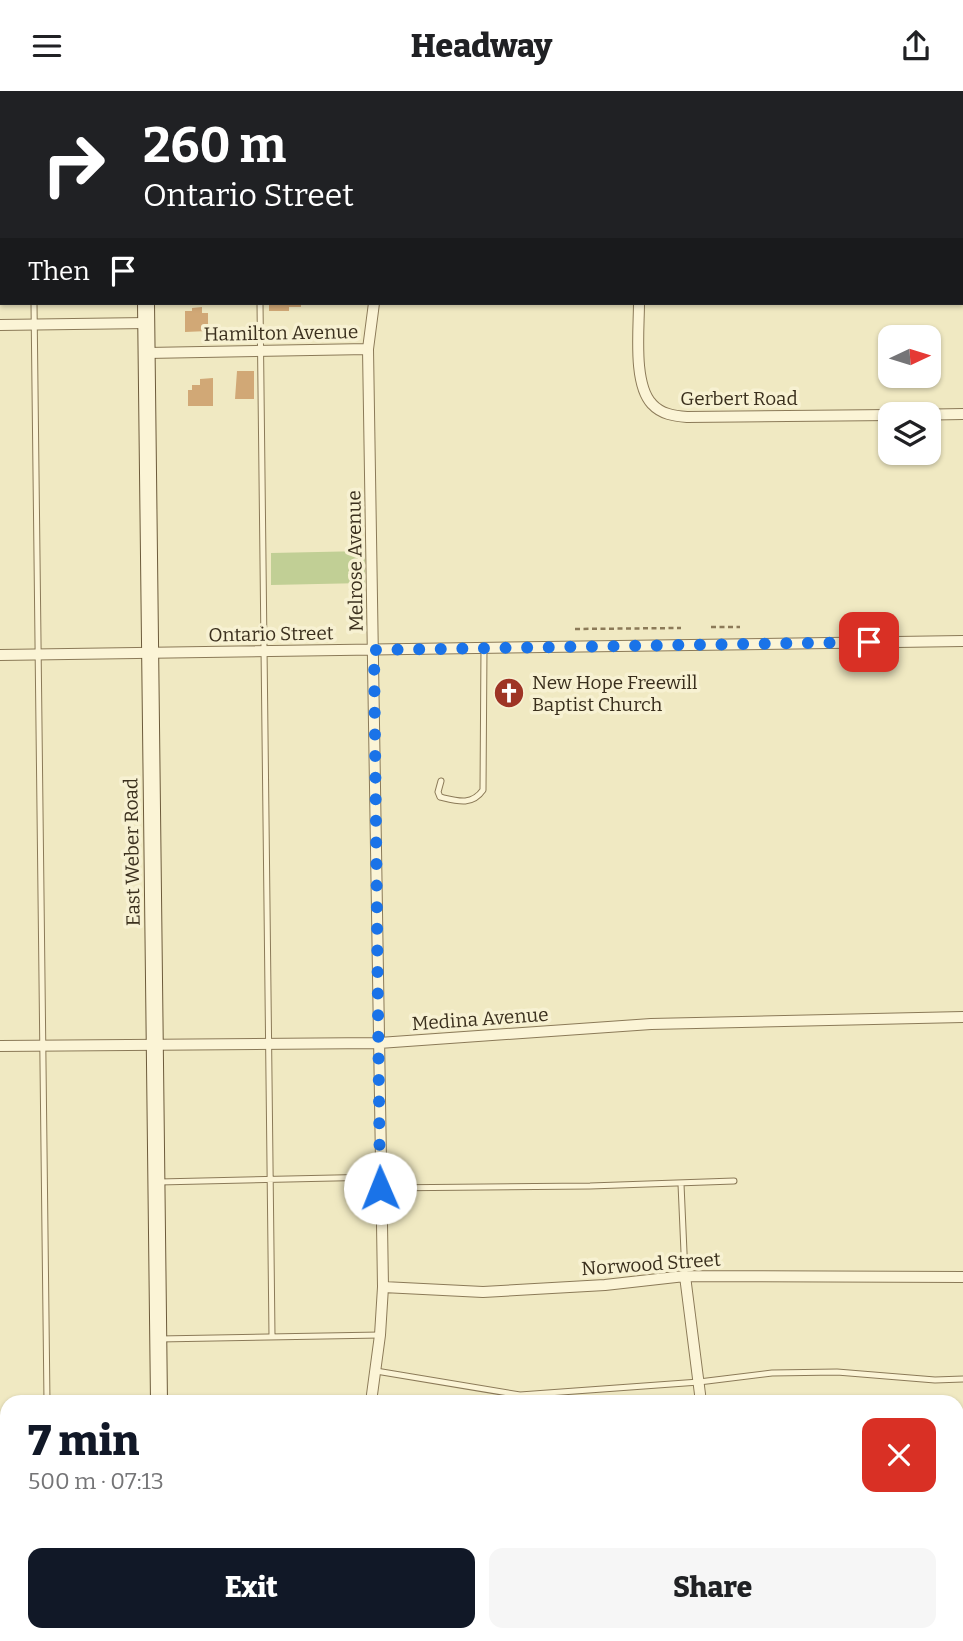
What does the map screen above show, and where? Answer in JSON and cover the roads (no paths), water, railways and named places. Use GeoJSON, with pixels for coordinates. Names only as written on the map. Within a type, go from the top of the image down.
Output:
{"type":"FeatureCollection","features":[{"type":"Feature","properties":{"kind":"street","name":"East Weber Road"},"geometry":{"type":"LineString","coordinates":[[146,305],[159,1395]]}},
{"type":"Feature","properties":{"kind":"street","name":"Hamilton Avenue"},"geometry":{"type":"LineString","coordinates":[[147,353],[368,349],[374,305]]}},
{"type":"Feature","properties":{"kind":"street","name":"Gerbert Road"},"geometry":{"type":"LineString","coordinates":[[639,305],[642,389],[652,405],[668,415],[878,415]]}},
{"type":"Feature","properties":{"kind":"street"},"geometry":{"type":"LineString","coordinates":[[0,325],[147,323]]}},
{"type":"Feature","properties":{"kind":"street","name":"Melrose Avenue"},"geometry":{"type":"LineString","coordinates":[[368,349],[383,1287],[372,1395]]}},
{"type":"Feature","properties":{"kind":"street"},"geometry":{"type":"LineString","coordinates":[[941,414],[963,414]]}},
{"type":"Feature","properties":{"kind":"street","name":"Ontario Street"},"geometry":{"type":"LineString","coordinates":[[0,655],[963,641]]}},
{"type":"Feature","properties":{"kind":"street","name":"Medina Avenue"},"geometry":{"type":"LineString","coordinates":[[0,1046],[379,1043],[651,1024],[963,1017]]}},
{"type":"Feature","properties":{"kind":"street"},"geometry":{"type":"LineString","coordinates":[[685,1276],[700,1395]]}},
{"type":"Feature","properties":{"kind":"street","name":"Norwood Street"},"geometry":{"type":"LineString","coordinates":[[383,1287],[483,1292],[605,1285],[685,1276],[963,1277]]}},
{"type":"Feature","properties":{"kind":"lane"},"geometry":{"type":"LineString","coordinates":[[34,305],[47,1395]]}},
{"type":"Feature","properties":{"kind":"lane"},"geometry":{"type":"LineString","coordinates":[[260,305],[272,1336]]}},
{"type":"Feature","properties":{"kind":"lane"},"geometry":{"type":"LineString","coordinates":[[441,781],[438,792],[440,797],[457,801],[470,801],[483,790],[484,649]]}},
{"type":"Feature","properties":{"kind":"lane"},"geometry":{"type":"LineString","coordinates":[[157,1182],[270,1179],[681,1184],[734,1181]]}},
{"type":"Feature","properties":{"kind":"lane"},"geometry":{"type":"LineString","coordinates":[[681,1184],[685,1276]]}},
{"type":"Feature","properties":{"kind":"lane"},"geometry":{"type":"LineString","coordinates":[[158,1339],[380,1335]]}},
{"type":"Feature","properties":{"kind":"lane"},"geometry":{"type":"LineString","coordinates":[[376,1371],[520,1395],[809,1372],[874,1374],[935,1380],[963,1379]]}},
{"type":"Feature","properties":{"kind":"place","name":"New Hope Freewill Baptist Church"},"geometry":{"type":"Point","coordinates":[509,693]}}]}
